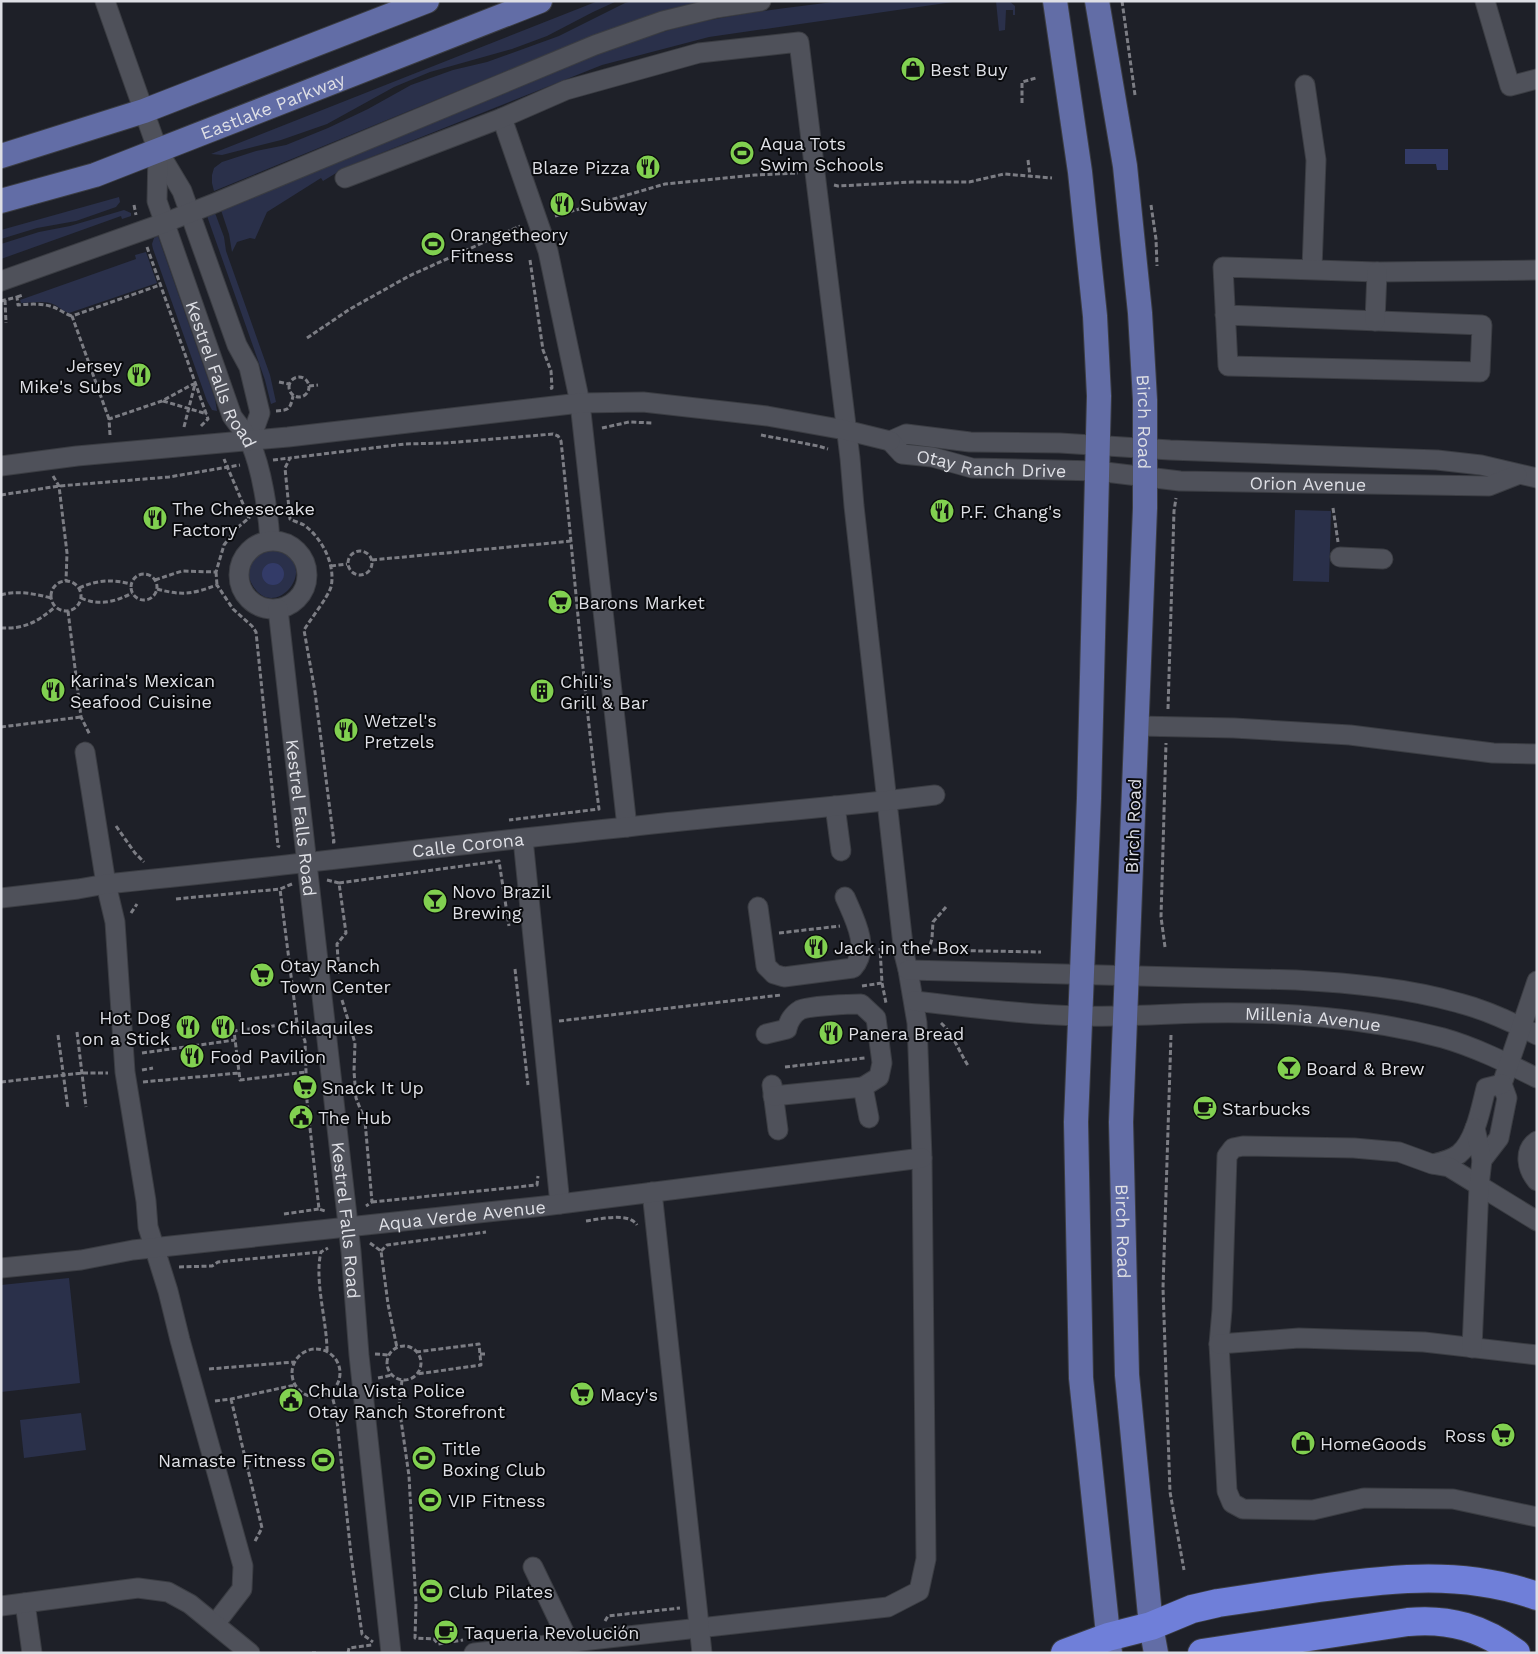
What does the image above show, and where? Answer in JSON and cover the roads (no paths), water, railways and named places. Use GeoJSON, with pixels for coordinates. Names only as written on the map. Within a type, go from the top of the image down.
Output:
{"type":"FeatureCollection","features":[{"type":"Feature","properties":{"kind":"highway"},"geometry":{"type":"LineString","coordinates":[[1065,1653],[1109,1645],[1192,1609],[1218,1603],[1387,1579],[1457,1579],[1508,1588],[1537,1596]]}},
{"type":"Feature","properties":{"kind":"highway"},"geometry":{"type":"LineString","coordinates":[[1202,1653],[1408,1622],[1432,1621],[1447,1622],[1477,1630],[1504,1644],[1516,1653]]}},
{"type":"Feature","properties":{"kind":"main road"},"geometry":{"type":"LineString","coordinates":[[1,156],[144,111],[427,1]]}},
{"type":"Feature","properties":{"kind":"main road","name":"Eastlake Parkway"},"geometry":{"type":"LineString","coordinates":[[1,201],[95,176],[540,1]]}},
{"type":"Feature","properties":{"kind":"main road"},"geometry":{"type":"LineString","coordinates":[[1055,1],[1080,172],[1095,316],[1099,396],[1089,778],[1076,1122],[1081,1378],[1109,1645]]}},
{"type":"Feature","properties":{"kind":"main road","name":"Birch Road"},"geometry":{"type":"LineString","coordinates":[[1097,1],[1125,166],[1140,313],[1144,400],[1145,477],[1121,1122],[1127,1375],[1151,1626],[1156,1653]]}},
{"type":"Feature","properties":{"kind":"street","name":"Kestrel Falls Road"},"geometry":{"type":"LineString","coordinates":[[104,1],[158,151],[182,191],[237,345],[249,367],[260,413],[250,441]]}},
{"type":"Feature","properties":{"kind":"street"},"geometry":{"type":"LineString","coordinates":[[1,282],[190,213],[595,45],[662,22],[716,8],[761,1]]}},
{"type":"Feature","properties":{"kind":"street"},"geometry":{"type":"LineString","coordinates":[[1485,1],[1510,86],[1537,79]]}},
{"type":"Feature","properties":{"kind":"street"},"geometry":{"type":"LineString","coordinates":[[346,178],[502,118],[566,90],[699,53],[799,42],[845,430],[850,458],[852,494],[904,954],[914,1001],[918,1035],[922,1158],[926,1559],[919,1591],[888,1607],[569,1642],[470,1646]]}},
{"type":"Feature","properties":{"kind":"street"},"geometry":{"type":"LineString","coordinates":[[1305,85],[1316,160],[1312,269]]}},
{"type":"Feature","properties":{"kind":"street"},"geometry":{"type":"LineString","coordinates":[[502,118],[548,251],[580,403],[627,826]]}},
{"type":"Feature","properties":{"kind":"street","name":"Kestrel Falls Road"},"geometry":{"type":"LineString","coordinates":[[158,151],[157,201],[232,416],[250,441]]}},
{"type":"Feature","properties":{"kind":"street"},"geometry":{"type":"LineString","coordinates":[[1225,315],[1482,325],[1480,372],[1228,366],[1225,315],[1223,267],[1377,272],[1537,270]]}},
{"type":"Feature","properties":{"kind":"street"},"geometry":{"type":"LineString","coordinates":[[1375,321],[1377,272]]}},
{"type":"Feature","properties":{"kind":"street"},"geometry":{"type":"LineString","coordinates":[[1,466],[77,456],[250,441],[580,403],[643,402],[767,416],[845,430],[890,441]]}},
{"type":"Feature","properties":{"kind":"street","name":"Otay Ranch Drive"},"geometry":{"type":"LineString","coordinates":[[1097,471],[972,468],[932,457],[902,454],[890,441],[906,434],[970,442],[1098,444]]}},
{"type":"Feature","properties":{"kind":"street"},"geometry":{"type":"LineString","coordinates":[[250,441],[259,471],[269,519],[270,540]]}},
{"type":"Feature","properties":{"kind":"street","name":"Orion Avenue"},"geometry":{"type":"LineString","coordinates":[[1098,444],[1145,448],[1437,460],[1481,466],[1537,478]]}},
{"type":"Feature","properties":{"kind":"street","name":"Orion Avenue"},"geometry":{"type":"LineString","coordinates":[[1097,471],[1180,481],[1489,486],[1517,475]]}},
{"type":"Feature","properties":{"kind":"street"},"geometry":{"type":"LineString","coordinates":[[270,540],[293,546],[301,555],[306,565],[308,577],[305,589],[299,598],[289,606],[278,609],[256,606],[248,599],[239,579],[239,568],[250,549],[270,540]]}},
{"type":"Feature","properties":{"kind":"street"},"geometry":{"type":"LineString","coordinates":[[1340,557],[1383,559]]}},
{"type":"Feature","properties":{"kind":"street","name":"Kestrel Falls Road"},"geometry":{"type":"LineString","coordinates":[[278,609],[352,1252],[359,1355],[391,1653]]}},
{"type":"Feature","properties":{"kind":"street"},"geometry":{"type":"LineString","coordinates":[[1137,726],[1234,728],[1330,734],[1492,753],[1537,754]]}},
{"type":"Feature","properties":{"kind":"street"},"geometry":{"type":"LineString","coordinates":[[85,752],[106,884],[115,922],[125,1072],[146,1201],[148,1227],[163,1273],[243,1566],[242,1589],[215,1624]]}},
{"type":"Feature","properties":{"kind":"street","name":"Calle Corona"},"geometry":{"type":"LineString","coordinates":[[1,898],[106,884],[307,864],[627,826],[886,801],[935,794]]}},
{"type":"Feature","properties":{"kind":"street"},"geometry":{"type":"LineString","coordinates":[[835,806],[841,851]]}},
{"type":"Feature","properties":{"kind":"street"},"geometry":{"type":"LineString","coordinates":[[524,839],[560,1204]]}},
{"type":"Feature","properties":{"kind":"street"},"geometry":{"type":"LineString","coordinates":[[758,908],[766,966],[774,974],[784,977],[853,968],[858,963],[860,952],[858,927],[845,897]]}},
{"type":"Feature","properties":{"kind":"street","name":"Millenia Avenue"},"geometry":{"type":"LineString","coordinates":[[908,970],[1296,980],[1354,984],[1399,990],[1459,1003],[1529,1031]]}},
{"type":"Feature","properties":{"kind":"street"},"geometry":{"type":"LineString","coordinates":[[1482,1160],[1499,1138],[1508,1098],[1502,1084],[1509,1065],[1529,1031],[1537,981]]}},
{"type":"Feature","properties":{"kind":"street","name":"Millenia Avenue"},"geometry":{"type":"LineString","coordinates":[[914,1001],[1026,1013],[1080,1016],[1250,1013],[1344,1020],[1443,1038],[1473,1048],[1537,1078]]}},
{"type":"Feature","properties":{"kind":"street"},"geometry":{"type":"LineString","coordinates":[[766,1034],[787,1030],[788,1021],[801,1010],[843,1004],[861,1004],[876,1018],[882,1062],[879,1077],[864,1087],[772,1090],[778,1130]]}},
{"type":"Feature","properties":{"kind":"street"},"geometry":{"type":"LineString","coordinates":[[1432,1164],[1448,1161],[1460,1153],[1475,1128],[1486,1088],[1502,1084]]}},
{"type":"Feature","properties":{"kind":"street"},"geometry":{"type":"LineString","coordinates":[[864,1087],[868,1118]]}},
{"type":"Feature","properties":{"kind":"street"},"geometry":{"type":"LineString","coordinates":[[1472,1348],[1479,1186],[1482,1160],[1475,1128]]}},
{"type":"Feature","properties":{"kind":"street"},"geometry":{"type":"LineString","coordinates":[[1537,1140],[1530,1149],[1527,1162],[1532,1175],[1537,1181]]}},
{"type":"Feature","properties":{"kind":"street"},"geometry":{"type":"LineString","coordinates":[[1537,1221],[1449,1167],[1432,1164],[1398,1152],[1305,1147],[1243,1146],[1233,1148],[1227,1156],[1222,1310],[1219,1344],[1226,1491],[1232,1503],[1243,1509],[1313,1510],[1364,1498],[1453,1499],[1537,1517]]}},
{"type":"Feature","properties":{"kind":"street","name":"Aqua Verde Avenue"},"geometry":{"type":"LineString","coordinates":[[1,1268],[81,1260],[154,1248],[560,1204],[922,1158]]}},
{"type":"Feature","properties":{"kind":"street"},"geometry":{"type":"LineString","coordinates":[[652,1192],[702,1653]]}},
{"type":"Feature","properties":{"kind":"street"},"geometry":{"type":"LineString","coordinates":[[1219,1344],[1299,1338],[1424,1342],[1537,1355]]}},
{"type":"Feature","properties":{"kind":"street"},"geometry":{"type":"LineString","coordinates":[[532,1567],[569,1642]]}},
{"type":"Feature","properties":{"kind":"street"},"geometry":{"type":"LineString","coordinates":[[1,1606],[138,1588],[168,1592],[190,1604],[250,1653]]}},
{"type":"Feature","properties":{"kind":"street"},"geometry":{"type":"LineString","coordinates":[[25,1603],[32,1653]]}},
{"type":"Feature","properties":{"kind":"place","name":"Best Buy"},"geometry":{"type":"Point","coordinates":[913,69]}},
{"type":"Feature","properties":{"kind":"place","name":"Aqua Tots Swim Schools"},"geometry":{"type":"Point","coordinates":[742,153]}},
{"type":"Feature","properties":{"kind":"place","name":"Blaze Pizza"},"geometry":{"type":"Point","coordinates":[648,167]}},
{"type":"Feature","properties":{"kind":"place","name":"Subway"},"geometry":{"type":"Point","coordinates":[562,204]}},
{"type":"Feature","properties":{"kind":"place","name":"Orangetheory Fitness"},"geometry":{"type":"Point","coordinates":[433,244]}},
{"type":"Feature","properties":{"kind":"place","name":"Jersey Mike's Subs"},"geometry":{"type":"Point","coordinates":[139,375]}},
{"type":"Feature","properties":{"kind":"place","name":"P.F. Chang's"},"geometry":{"type":"Point","coordinates":[942,511]}},
{"type":"Feature","properties":{"kind":"place","name":"The Cheesecake Factory"},"geometry":{"type":"Point","coordinates":[155,518]}},
{"type":"Feature","properties":{"kind":"place","name":"Barons Market"},"geometry":{"type":"Point","coordinates":[560,602]}},
{"type":"Feature","properties":{"kind":"place","name":"Karina's Mexican Seafood Cuisine"},"geometry":{"type":"Point","coordinates":[53,690]}},
{"type":"Feature","properties":{"kind":"place","name":"Chili's Grill & Bar"},"geometry":{"type":"Point","coordinates":[542,691]}},
{"type":"Feature","properties":{"kind":"place","name":"Wetzel's Pretzels"},"geometry":{"type":"Point","coordinates":[346,730]}},
{"type":"Feature","properties":{"kind":"place","name":"Novo Brazil Brewing"},"geometry":{"type":"Point","coordinates":[435,901]}},
{"type":"Feature","properties":{"kind":"place","name":"Jack in the Box"},"geometry":{"type":"Point","coordinates":[816,947]}},
{"type":"Feature","properties":{"kind":"place","name":"Otay Ranch Town Center"},"geometry":{"type":"Point","coordinates":[262,975]}},
{"type":"Feature","properties":{"kind":"place","name":"Hot Dog on a Stick"},"geometry":{"type":"Point","coordinates":[188,1027]}},
{"type":"Feature","properties":{"kind":"place","name":"Los Chilaquiles"},"geometry":{"type":"Point","coordinates":[223,1027]}},
{"type":"Feature","properties":{"kind":"place","name":"Panera Bread"},"geometry":{"type":"Point","coordinates":[831,1033]}},
{"type":"Feature","properties":{"kind":"place","name":"Food Pavilion"},"geometry":{"type":"Point","coordinates":[192,1056]}},
{"type":"Feature","properties":{"kind":"place","name":"Board & Brew"},"geometry":{"type":"Point","coordinates":[1289,1068]}},
{"type":"Feature","properties":{"kind":"place","name":"Snack It Up"},"geometry":{"type":"Point","coordinates":[305,1087]}},
{"type":"Feature","properties":{"kind":"place","name":"Starbucks"},"geometry":{"type":"Point","coordinates":[1205,1108]}},
{"type":"Feature","properties":{"kind":"place","name":"The Hub"},"geometry":{"type":"Point","coordinates":[301,1117]}},
{"type":"Feature","properties":{"kind":"place","name":"Macy's"},"geometry":{"type":"Point","coordinates":[582,1394]}},
{"type":"Feature","properties":{"kind":"place","name":"Chula Vista Police Otay Ranch Storefront"},"geometry":{"type":"Point","coordinates":[291,1400]}},
{"type":"Feature","properties":{"kind":"place","name":"Ross"},"geometry":{"type":"Point","coordinates":[1503,1435]}},
{"type":"Feature","properties":{"kind":"place","name":"HomeGoods"},"geometry":{"type":"Point","coordinates":[1303,1443]}},
{"type":"Feature","properties":{"kind":"place","name":"Title Boxing Club"},"geometry":{"type":"Point","coordinates":[424,1458]}},
{"type":"Feature","properties":{"kind":"place","name":"Namaste Fitness"},"geometry":{"type":"Point","coordinates":[323,1460]}},
{"type":"Feature","properties":{"kind":"place","name":"VIP Fitness"},"geometry":{"type":"Point","coordinates":[430,1500]}},
{"type":"Feature","properties":{"kind":"place","name":"Club Pilates"},"geometry":{"type":"Point","coordinates":[431,1591]}},
{"type":"Feature","properties":{"kind":"place","name":"Taqueria Revolución"},"geometry":{"type":"Point","coordinates":[446,1632]}}]}
